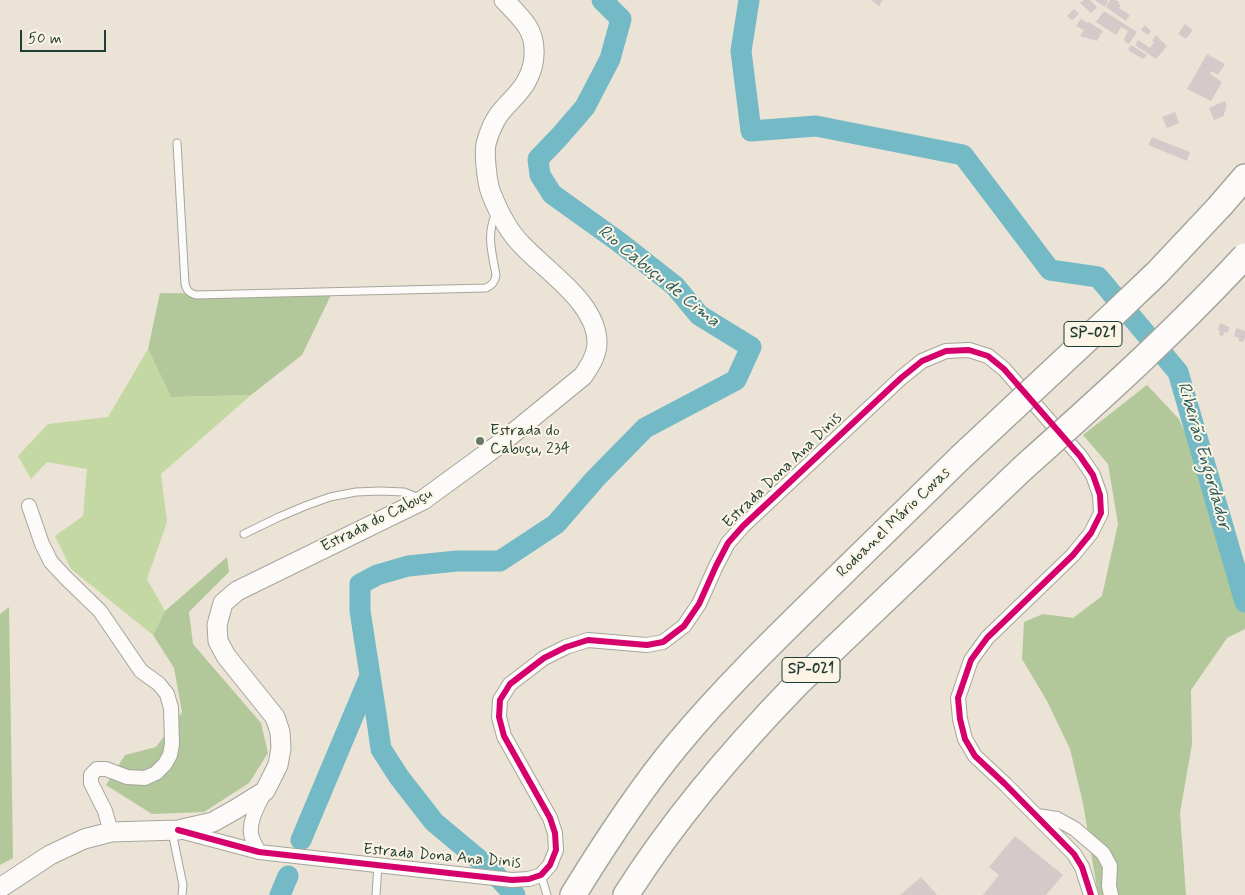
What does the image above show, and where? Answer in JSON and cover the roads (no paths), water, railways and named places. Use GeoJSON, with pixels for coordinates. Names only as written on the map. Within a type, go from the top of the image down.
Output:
{"type":"FeatureCollection","features":[{"type":"Feature","properties":{"kind":"highway","name":"Rodoanel Mário Covas"},"geometry":{"type":"LineString","coordinates":[[574,895],[632,803],[677,745],[721,695],[768,646],[961,457],[1157,273],[1245,177]]}},
{"type":"Feature","properties":{"kind":"highway","name":"SP-021"},"geometry":{"type":"LineString","coordinates":[[626,895],[681,816],[762,720],[796,685],[1022,469],[1162,341],[1214,290],[1245,256]]}},
{"type":"Feature","properties":{"kind":"main road","name":"Estrada do Cabuçu"},"geometry":{"type":"LineString","coordinates":[[265,791],[278,765],[281,748],[280,732],[275,717],[226,656],[218,640],[217,625],[222,603],[237,591],[423,500],[501,443],[583,376],[592,362],[597,346],[596,332],[589,314],[578,298],[520,244],[509,229],[490,190],[486,165],[486,145],[496,118],[527,81],[534,53],[534,44],[528,26],[504,0]]}},
{"type":"Feature","properties":{"kind":"main road"},"geometry":{"type":"LineString","coordinates":[[0,888],[50,855],[84,839],[111,832],[174,830],[213,822],[265,791]]}},
{"type":"Feature","properties":{"kind":"street","name":"Estrada Dona Ana Dinis"},"geometry":{"type":"LineString","coordinates":[[174,830],[259,852],[512,880],[530,879],[540,875],[550,865],[556,850],[555,833],[550,818],[504,736],[499,717],[500,700],[510,684],[544,658],[566,647],[588,640],[647,646],[663,642],[684,626],[699,604],[728,543],[743,526],[900,378],[922,361],[946,351],[969,350],[988,356],[1004,369],[1080,456],[1093,475],[1100,495],[1101,513],[1092,533],[1073,555],[987,638],[971,660],[958,698],[960,719],[965,739],[974,756],[1005,784],[1074,854],[1082,867],[1091,895]]}},
{"type":"Feature","properties":{"kind":"street"},"geometry":{"type":"LineString","coordinates":[[29,506],[42,544],[52,562],[100,611],[141,672],[159,684],[167,694],[171,708],[172,744],[170,755],[165,764],[156,773],[145,778],[126,777],[106,769],[97,770],[91,775],[91,784],[105,811],[111,832]]}},
{"type":"Feature","properties":{"kind":"street"},"geometry":{"type":"LineString","coordinates":[[259,852],[251,834],[251,825],[265,791]]}},
{"type":"Feature","properties":{"kind":"street"},"geometry":{"type":"LineString","coordinates":[[1037,816],[1057,819],[1075,829],[1103,853],[1110,866],[1109,886],[1111,895]]}},
{"type":"Feature","properties":{"kind":"lane"},"geometry":{"type":"LineString","coordinates":[[177,143],[185,284],[191,294],[486,288],[495,281],[496,275],[490,240],[490,227],[498,208]]}},
{"type":"Feature","properties":{"kind":"lane"},"geometry":{"type":"LineString","coordinates":[[244,534],[305,506],[330,497],[356,492],[404,492],[423,500]]}},
{"type":"Feature","properties":{"kind":"lane"},"geometry":{"type":"LineString","coordinates":[[174,830],[183,885],[182,895]]}},
{"type":"Feature","properties":{"kind":"lane"},"geometry":{"type":"LineString","coordinates":[[376,895],[378,866]]}},
{"type":"Feature","properties":{"kind":"lane"},"geometry":{"type":"LineString","coordinates":[[540,875],[547,895]]}},
{"type":"Feature","properties":{"kind":"waterway","name":"Rio Cabuçu de Cima"},"geometry":{"type":"LineString","coordinates":[[515,895],[488,867],[434,822],[399,777],[381,749],[360,611],[360,584],[377,575],[408,566],[457,561],[500,561],[556,524],[595,479],[645,428],[736,380],[751,347],[699,315],[675,286],[619,242],[552,194],[540,175],[538,159],[585,107],[610,59],[621,19],[602,0]]}},
{"type":"Feature","properties":{"kind":"waterway","name":"Ribeirão Engordador"},"geometry":{"type":"LineString","coordinates":[[749,0],[741,51],[751,131],[816,126],[963,155],[1050,270],[1098,277],[1178,372],[1245,602]]}},
{"type":"Feature","properties":{"kind":"waterway"},"geometry":{"type":"LineString","coordinates":[[301,840],[370,676]]}},
{"type":"Feature","properties":{"kind":"waterway"},"geometry":{"type":"LineString","coordinates":[[280,895],[288,876]]}},
{"type":"Feature","properties":{"kind":"place","name":"Estrada do Cabuçu, 234"},"geometry":{"type":"Point","coordinates":[480,441]}}]}
